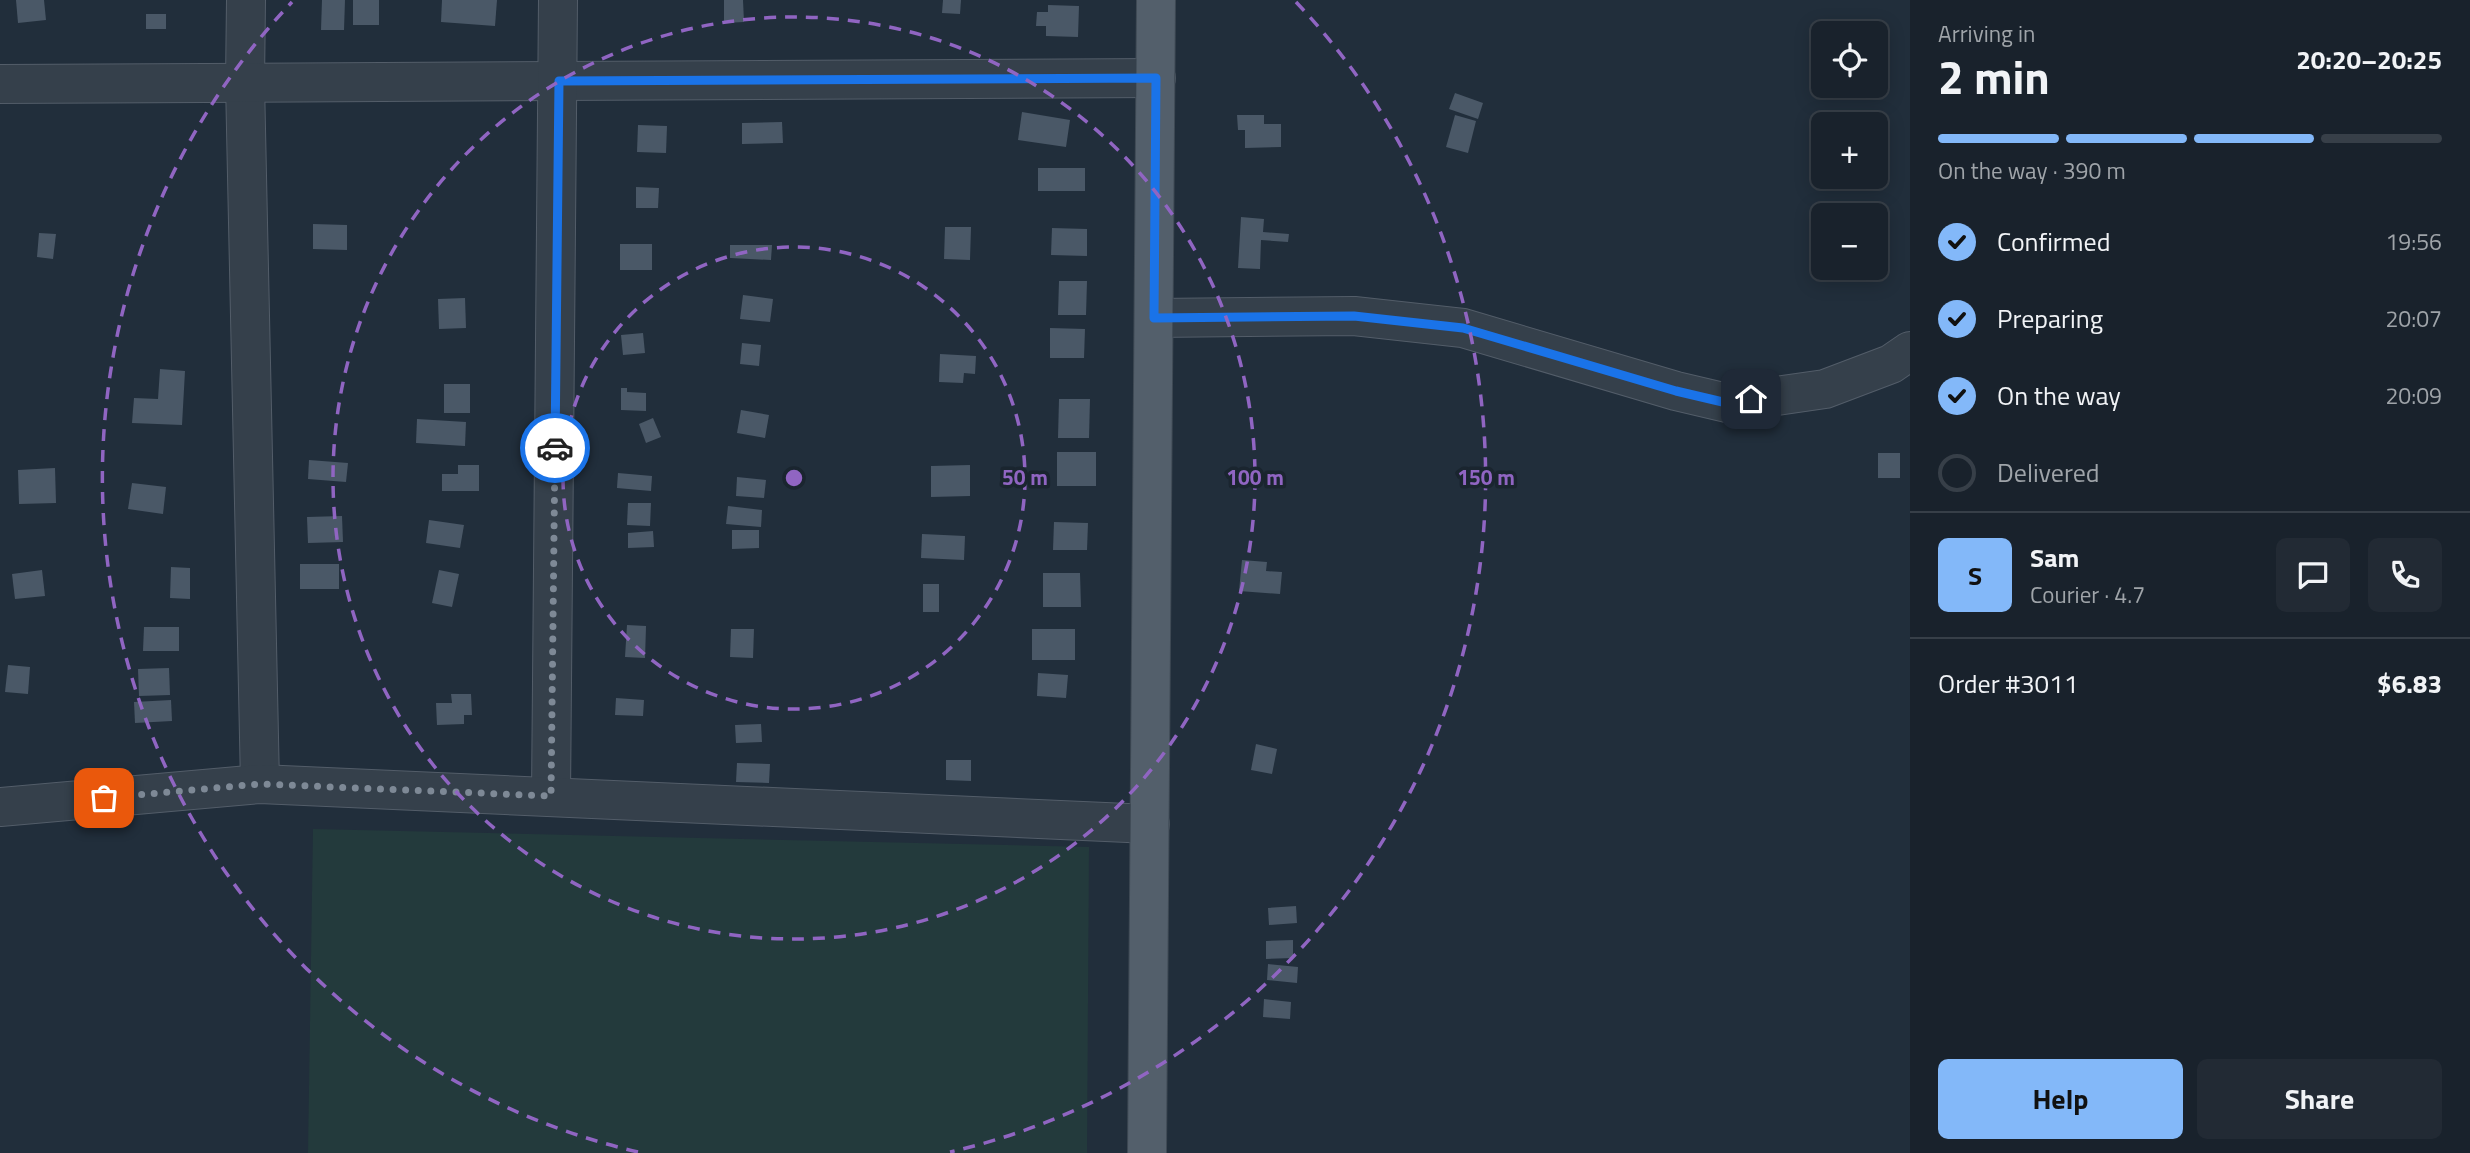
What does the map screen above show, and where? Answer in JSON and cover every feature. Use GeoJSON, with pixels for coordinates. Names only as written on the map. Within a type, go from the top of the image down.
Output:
{"type":"FeatureCollection","features":[{"type":"Feature","properties":{"kind":"main road"},"geometry":{"type":"LineString","coordinates":[[1147,1153],[1156,0]]}},
{"type":"Feature","properties":{"kind":"street"},"geometry":{"type":"LineString","coordinates":[[246,0],[245,82],[260,784]]}},
{"type":"Feature","properties":{"kind":"street"},"geometry":{"type":"LineString","coordinates":[[551,796],[558,0]]}},
{"type":"Feature","properties":{"kind":"street"},"geometry":{"type":"LineString","coordinates":[[0,84],[1156,78]]}},
{"type":"Feature","properties":{"kind":"street"},"geometry":{"type":"LineString","coordinates":[[1154,318],[1354,316],[1463,328],[1676,391],[1727,403],[1825,389],[1891,364],[1910,351]]}},
{"type":"Feature","properties":{"kind":"street"},"geometry":{"type":"LineString","coordinates":[[0,807],[260,784],[1150,824]]}},
{"type":"Feature","properties":{"kind":"green space"},"geometry":{"type":"Polygon","coordinates":[[[313,829],[1089,847],[1087,1153],[308,1153],[313,829]]]}},
{"type":"Feature","properties":{"kind":"building"},"geometry":{"type":"Polygon","coordinates":[[[16,0],[44,0],[46,20],[18,23],[16,0]]]}},
{"type":"Feature","properties":{"kind":"building"},"geometry":{"type":"Polygon","coordinates":[[[322,0],[345,0],[344,30],[321,30],[322,0]]]}},
{"type":"Feature","properties":{"kind":"building"},"geometry":{"type":"Polygon","coordinates":[[[353,0],[379,0],[379,25],[353,25],[353,0]]]}},
{"type":"Feature","properties":{"kind":"building"},"geometry":{"type":"Polygon","coordinates":[[[442,0],[497,0],[495,26],[441,22],[442,0]]]}},
{"type":"Feature","properties":{"kind":"building"},"geometry":{"type":"Polygon","coordinates":[[[724,0],[743,0],[744,22],[724,23],[724,0]]]}},
{"type":"Feature","properties":{"kind":"building"},"geometry":{"type":"Polygon","coordinates":[[[943,0],[961,0],[960,14],[942,13],[943,0]]]}},
{"type":"Feature","properties":{"kind":"building"},"geometry":{"type":"Polygon","coordinates":[[[1048,5],[1079,6],[1078,37],[1046,36],[1046,26],[1036,26],[1037,12],[1048,12],[1048,5]]]}},
{"type":"Feature","properties":{"kind":"building"},"geometry":{"type":"Polygon","coordinates":[[[146,14],[166,14],[166,29],[146,29],[146,14]]]}},
{"type":"Feature","properties":{"kind":"building"},"geometry":{"type":"Polygon","coordinates":[[[1455,93],[1483,103],[1478,119],[1449,109],[1455,93]]]}},
{"type":"Feature","properties":{"kind":"building"},"geometry":{"type":"Polygon","coordinates":[[[1022,112],[1070,120],[1066,147],[1018,140],[1022,112]]]}},
{"type":"Feature","properties":{"kind":"building"},"geometry":{"type":"Polygon","coordinates":[[[1237,115],[1264,115],[1264,124],[1281,124],[1281,147],[1245,148],[1245,130],[1238,130],[1237,115]]]}},
{"type":"Feature","properties":{"kind":"building"},"geometry":{"type":"Polygon","coordinates":[[[1455,115],[1476,121],[1468,153],[1446,147],[1455,115]]]}},
{"type":"Feature","properties":{"kind":"building"},"geometry":{"type":"Polygon","coordinates":[[[782,122],[783,143],[742,144],[742,123],[782,122]]]}},
{"type":"Feature","properties":{"kind":"building"},"geometry":{"type":"Polygon","coordinates":[[[638,125],[667,126],[666,153],[637,152],[638,125]]]}},
{"type":"Feature","properties":{"kind":"building"},"geometry":{"type":"Polygon","coordinates":[[[1038,168],[1085,168],[1085,191],[1038,191],[1038,168]]]}},
{"type":"Feature","properties":{"kind":"building"},"geometry":{"type":"Polygon","coordinates":[[[636,187],[659,188],[658,208],[636,208],[636,187]]]}},
{"type":"Feature","properties":{"kind":"building"},"geometry":{"type":"Polygon","coordinates":[[[1241,217],[1264,219],[1263,232],[1289,234],[1288,242],[1261,240],[1260,269],[1238,268],[1241,217]]]}},
{"type":"Feature","properties":{"kind":"building"},"geometry":{"type":"Polygon","coordinates":[[[313,224],[347,225],[347,250],[313,249],[313,224]]]}},
{"type":"Feature","properties":{"kind":"building"},"geometry":{"type":"Polygon","coordinates":[[[945,227],[971,227],[970,260],[944,259],[945,227]]]}},
{"type":"Feature","properties":{"kind":"building"},"geometry":{"type":"Polygon","coordinates":[[[1052,228],[1087,229],[1087,256],[1051,255],[1052,228]]]}},
{"type":"Feature","properties":{"kind":"building"},"geometry":{"type":"Polygon","coordinates":[[[39,233],[56,234],[53,259],[37,257],[39,233]]]}},
{"type":"Feature","properties":{"kind":"building"},"geometry":{"type":"Polygon","coordinates":[[[620,244],[652,244],[652,270],[620,270],[620,244]]]}},
{"type":"Feature","properties":{"kind":"building"},"geometry":{"type":"Polygon","coordinates":[[[730,245],[772,245],[771,260],[730,258],[730,245]]]}},
{"type":"Feature","properties":{"kind":"building"},"geometry":{"type":"Polygon","coordinates":[[[1059,281],[1087,281],[1086,315],[1058,315],[1059,281]]]}},
{"type":"Feature","properties":{"kind":"building"},"geometry":{"type":"Polygon","coordinates":[[[743,295],[773,299],[770,322],[740,319],[743,295]]]}},
{"type":"Feature","properties":{"kind":"building"},"geometry":{"type":"Polygon","coordinates":[[[465,298],[466,328],[439,329],[438,299],[465,298]]]}},
{"type":"Feature","properties":{"kind":"building"},"geometry":{"type":"Polygon","coordinates":[[[1050,328],[1085,329],[1084,358],[1050,358],[1050,328]]]}},
{"type":"Feature","properties":{"kind":"building"},"geometry":{"type":"Polygon","coordinates":[[[643,333],[645,353],[623,355],[621,335],[643,333]]]}},
{"type":"Feature","properties":{"kind":"building"},"geometry":{"type":"Polygon","coordinates":[[[742,343],[761,345],[759,366],[740,364],[742,343]]]}},
{"type":"Feature","properties":{"kind":"building"},"geometry":{"type":"Polygon","coordinates":[[[940,354],[976,356],[975,374],[964,373],[963,383],[939,382],[940,354]]]}},
{"type":"Feature","properties":{"kind":"building"},"geometry":{"type":"Polygon","coordinates":[[[160,369],[185,371],[182,425],[132,423],[134,398],[158,399],[160,369]]]}},
{"type":"Feature","properties":{"kind":"building"},"geometry":{"type":"Polygon","coordinates":[[[444,384],[470,384],[470,413],[444,413],[444,384]]]}},
{"type":"Feature","properties":{"kind":"building"},"geometry":{"type":"Polygon","coordinates":[[[621,388],[627,388],[627,392],[646,393],[646,411],[621,410],[621,388]]]}},
{"type":"Feature","properties":{"kind":"building"},"geometry":{"type":"Polygon","coordinates":[[[1059,399],[1090,399],[1089,438],[1058,438],[1059,399]]]}},
{"type":"Feature","properties":{"kind":"building"},"geometry":{"type":"Polygon","coordinates":[[[741,410],[769,415],[765,438],[737,433],[741,410]]]}},
{"type":"Feature","properties":{"kind":"building"},"geometry":{"type":"Polygon","coordinates":[[[653,418],[661,437],[646,443],[639,424],[653,418]]]}},
{"type":"Feature","properties":{"kind":"building"},"geometry":{"type":"Polygon","coordinates":[[[417,419],[466,422],[465,446],[416,443],[417,419]]]}},
{"type":"Feature","properties":{"kind":"building"},"geometry":{"type":"Polygon","coordinates":[[[1057,452],[1096,452],[1096,486],[1057,486],[1057,452]]]}},
{"type":"Feature","properties":{"kind":"building"},"geometry":{"type":"Polygon","coordinates":[[[1878,453],[1900,453],[1900,478],[1878,478],[1878,453]]]}},
{"type":"Feature","properties":{"kind":"building"},"geometry":{"type":"Polygon","coordinates":[[[309,460],[348,463],[346,482],[308,479],[309,460]]]}},
{"type":"Feature","properties":{"kind":"building"},"geometry":{"type":"Polygon","coordinates":[[[458,465],[479,465],[479,491],[442,491],[442,474],[458,474],[458,465]]]}},
{"type":"Feature","properties":{"kind":"building"},"geometry":{"type":"Polygon","coordinates":[[[970,465],[970,496],[931,497],[931,466],[970,465]]]}},
{"type":"Feature","properties":{"kind":"building"},"geometry":{"type":"Polygon","coordinates":[[[55,468],[56,503],[19,504],[18,470],[55,468]]]}},
{"type":"Feature","properties":{"kind":"building"},"geometry":{"type":"Polygon","coordinates":[[[618,473],[652,476],[651,491],[617,488],[618,473]]]}},
{"type":"Feature","properties":{"kind":"building"},"geometry":{"type":"Polygon","coordinates":[[[737,477],[766,480],[764,498],[736,496],[737,477]]]}},
{"type":"Feature","properties":{"kind":"building"},"geometry":{"type":"Polygon","coordinates":[[[132,483],[166,487],[163,514],[128,509],[132,483]]]}},
{"type":"Feature","properties":{"kind":"building"},"geometry":{"type":"Polygon","coordinates":[[[628,503],[651,503],[650,526],[627,525],[628,503]]]}},
{"type":"Feature","properties":{"kind":"building"},"geometry":{"type":"Polygon","coordinates":[[[728,506],[762,510],[761,527],[726,524],[728,506]]]}},
{"type":"Feature","properties":{"kind":"building"},"geometry":{"type":"Polygon","coordinates":[[[342,516],[343,542],[308,543],[307,517],[342,516]]]}},
{"type":"Feature","properties":{"kind":"building"},"geometry":{"type":"Polygon","coordinates":[[[429,520],[464,525],[460,548],[426,543],[429,520]]]}},
{"type":"Feature","properties":{"kind":"building"},"geometry":{"type":"Polygon","coordinates":[[[1054,522],[1088,523],[1087,550],[1053,550],[1054,522]]]}},
{"type":"Feature","properties":{"kind":"building"},"geometry":{"type":"Polygon","coordinates":[[[732,530],[759,530],[759,548],[732,549],[732,530]]]}},
{"type":"Feature","properties":{"kind":"building"},"geometry":{"type":"Polygon","coordinates":[[[653,531],[654,547],[628,548],[628,533],[653,531]]]}},
{"type":"Feature","properties":{"kind":"building"},"geometry":{"type":"Polygon","coordinates":[[[922,534],[965,536],[964,560],[921,558],[922,534]]]}},
{"type":"Feature","properties":{"kind":"building"},"geometry":{"type":"Polygon","coordinates":[[[1242,560],[1267,562],[1266,571],[1282,572],[1280,594],[1239,591],[1242,560]]]}},
{"type":"Feature","properties":{"kind":"building"},"geometry":{"type":"Polygon","coordinates":[[[300,564],[339,564],[339,589],[300,589],[300,564]]]}},
{"type":"Feature","properties":{"kind":"building"},"geometry":{"type":"Polygon","coordinates":[[[171,567],[190,568],[190,599],[170,598],[171,567]]]}},
{"type":"Feature","properties":{"kind":"building"},"geometry":{"type":"Polygon","coordinates":[[[42,570],[45,596],[15,599],[12,574],[42,570]]]}},
{"type":"Feature","properties":{"kind":"building"},"geometry":{"type":"Polygon","coordinates":[[[439,570],[459,574],[452,607],[432,603],[439,570]]]}},
{"type":"Feature","properties":{"kind":"building"},"geometry":{"type":"Polygon","coordinates":[[[1043,573],[1080,573],[1081,607],[1043,607],[1043,573]]]}},
{"type":"Feature","properties":{"kind":"building"},"geometry":{"type":"Polygon","coordinates":[[[923,584],[939,584],[939,612],[923,612],[923,584]]]}},
{"type":"Feature","properties":{"kind":"building"},"geometry":{"type":"Polygon","coordinates":[[[627,625],[646,626],[645,658],[625,657],[627,625]]]}},
{"type":"Feature","properties":{"kind":"building"},"geometry":{"type":"Polygon","coordinates":[[[144,627],[179,627],[179,651],[143,651],[144,627]]]}},
{"type":"Feature","properties":{"kind":"building"},"geometry":{"type":"Polygon","coordinates":[[[731,629],[754,629],[753,658],[730,657],[731,629]]]}},
{"type":"Feature","properties":{"kind":"building"},"geometry":{"type":"Polygon","coordinates":[[[1032,629],[1075,629],[1075,660],[1032,660],[1032,629]]]}},
{"type":"Feature","properties":{"kind":"building"},"geometry":{"type":"Polygon","coordinates":[[[8,665],[30,667],[28,694],[5,692],[8,665]]]}},
{"type":"Feature","properties":{"kind":"building"},"geometry":{"type":"Polygon","coordinates":[[[169,668],[170,695],[139,696],[138,669],[169,668]]]}},
{"type":"Feature","properties":{"kind":"building"},"geometry":{"type":"Polygon","coordinates":[[[1038,673],[1068,675],[1066,698],[1037,696],[1038,673]]]}},
{"type":"Feature","properties":{"kind":"building"},"geometry":{"type":"Polygon","coordinates":[[[451,694],[471,694],[472,715],[464,715],[464,724],[437,725],[436,703],[452,703],[451,694]]]}},
{"type":"Feature","properties":{"kind":"building"},"geometry":{"type":"Polygon","coordinates":[[[616,698],[644,700],[643,716],[615,715],[616,698]]]}},
{"type":"Feature","properties":{"kind":"building"},"geometry":{"type":"Polygon","coordinates":[[[171,700],[172,721],[135,723],[134,702],[171,700]]]}},
{"type":"Feature","properties":{"kind":"building"},"geometry":{"type":"Polygon","coordinates":[[[761,724],[762,742],[736,743],[735,725],[761,724]]]}},
{"type":"Feature","properties":{"kind":"building"},"geometry":{"type":"Polygon","coordinates":[[[1256,744],[1277,749],[1272,774],[1251,770],[1256,744]]]}},
{"type":"Feature","properties":{"kind":"building"},"geometry":{"type":"Polygon","coordinates":[[[946,760],[971,760],[971,781],[946,780],[946,760]]]}},
{"type":"Feature","properties":{"kind":"building"},"geometry":{"type":"Polygon","coordinates":[[[737,763],[770,764],[769,783],[736,782],[737,763]]]}},
{"type":"Feature","properties":{"kind":"building"},"geometry":{"type":"Polygon","coordinates":[[[1296,906],[1297,923],[1269,925],[1268,908],[1296,906]]]}},
{"type":"Feature","properties":{"kind":"building"},"geometry":{"type":"Polygon","coordinates":[[[1293,940],[1293,958],[1266,959],[1266,941],[1293,940]]]}},
{"type":"Feature","properties":{"kind":"building"},"geometry":{"type":"Polygon","coordinates":[[[1268,964],[1298,967],[1297,983],[1267,980],[1268,964]]]}},
{"type":"Feature","properties":{"kind":"building"},"geometry":{"type":"Polygon","coordinates":[[[1264,999],[1291,1002],[1290,1019],[1263,1017],[1264,999]]]}},
{"type":"Feature","properties":{"kind":"way so far"},"geometry":{"type":"LineString","coordinates":[[104,798],[260,784],[551,796],[555,448]]}},
{"type":"Feature","properties":{"kind":"route"},"geometry":{"type":"LineString","coordinates":[[555,448],[559,81],[1156,78],[1154,318],[1354,316],[1463,328],[1676,391],[1727,403],[1751,399]]}}]}
